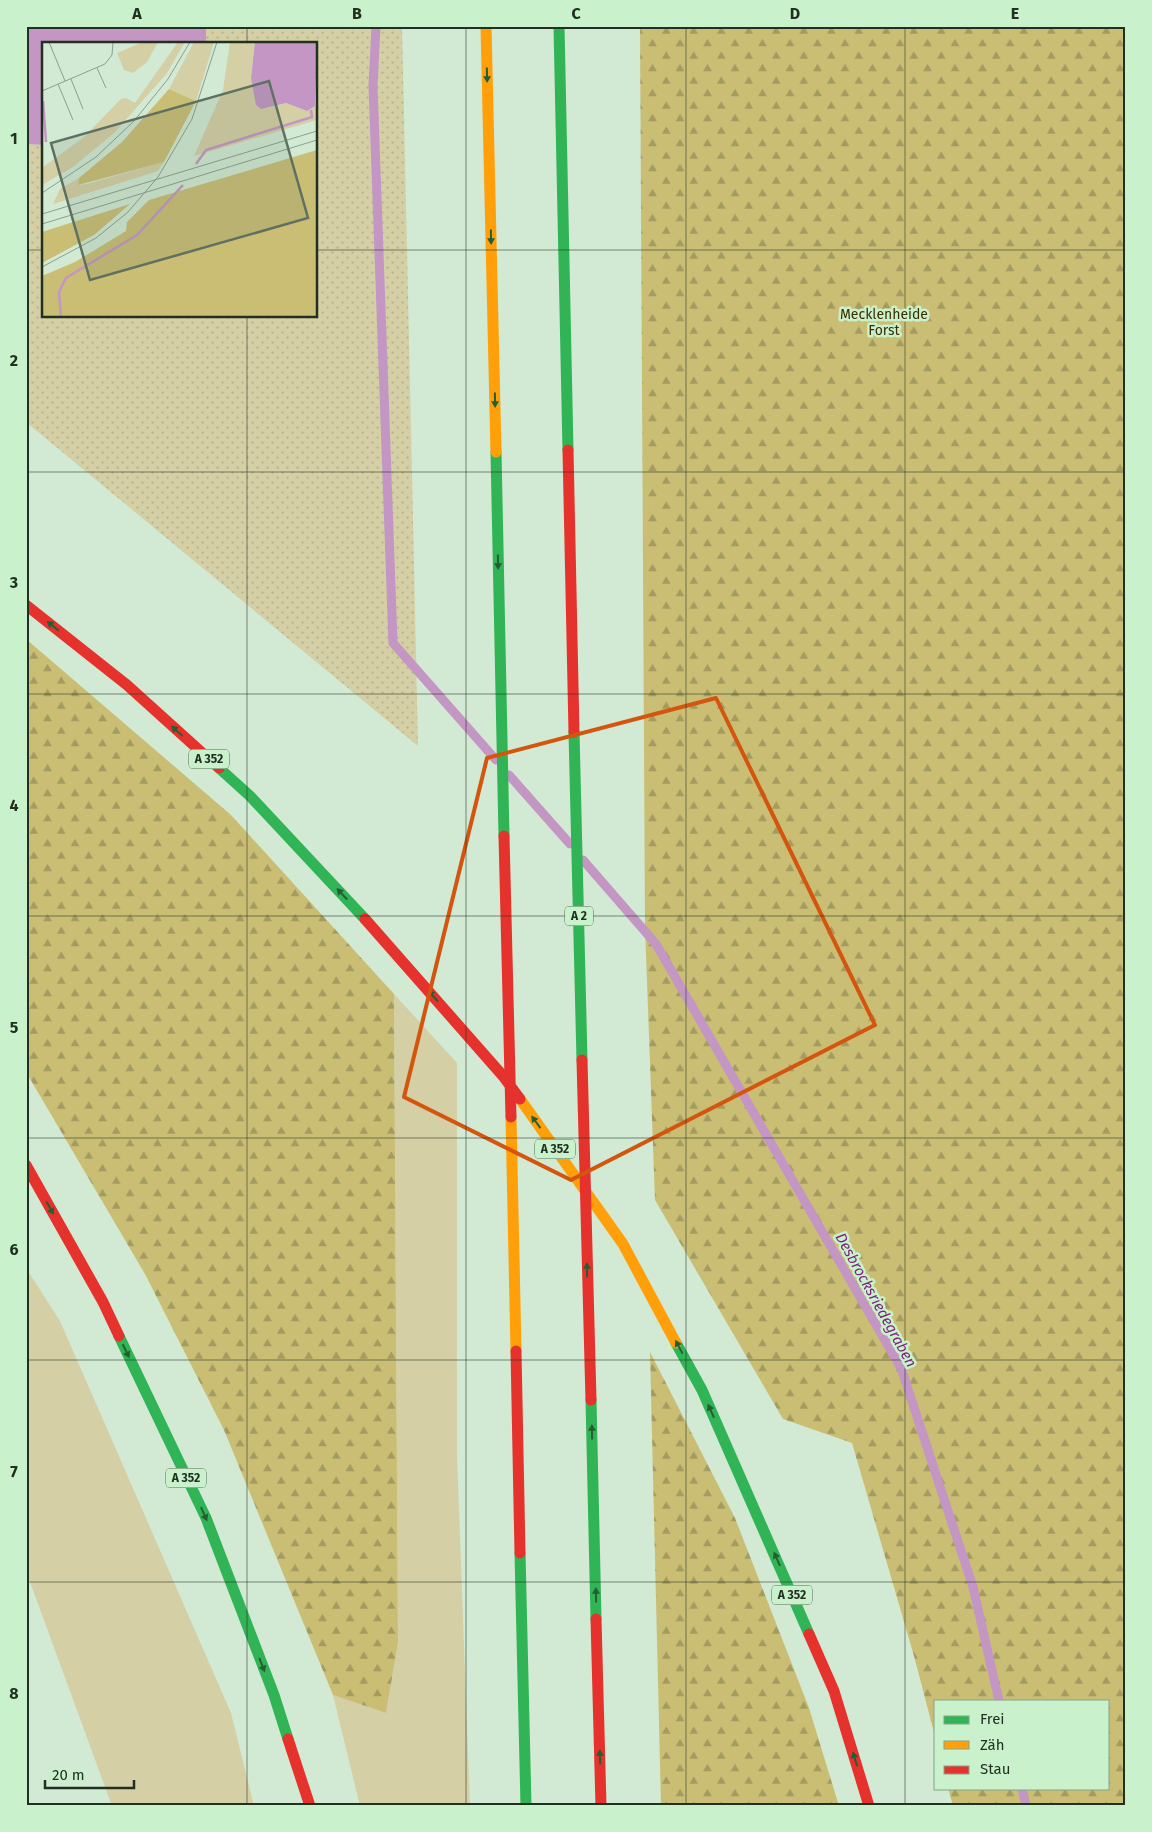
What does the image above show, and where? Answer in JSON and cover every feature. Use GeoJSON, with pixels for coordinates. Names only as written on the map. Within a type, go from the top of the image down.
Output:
{"type":"FeatureCollection","features":[{"type":"Feature","properties":{"kind":"highway"},"geometry":{"type":"LineString","coordinates":[[486,26],[526,1806]]}},
{"type":"Feature","properties":{"kind":"highway","name":"A 2"},"geometry":{"type":"LineString","coordinates":[[559,26],[601,1806]]}},
{"type":"Feature","properties":{"kind":"highway","name":"A 352"},"geometry":{"type":"LineString","coordinates":[[26,605],[127,685],[250,796],[375,930],[503,1076],[618,1236],[702,1390],[834,1691],[869,1806]]}},
{"type":"Feature","properties":{"kind":"highway","name":"A 352"},"geometry":{"type":"LineString","coordinates":[[26,1165],[102,1302],[206,1518],[274,1695],[310,1806]]}},
{"type":"Feature","properties":{"kind":"highlighted area"},"geometry":{"type":"Polygon","coordinates":[[[716,698],[875,1025],[571,1180],[404,1097],[487,758],[716,698]]]}},
{"type":"Feature","properties":{"kind":"shaded area"},"geometry":{"type":"Polygon","coordinates":[[[26,26],[206,26],[206,42],[42,42],[42,145],[26,144],[26,26]]]}},
{"type":"Feature","properties":{"kind":"shaded area"},"geometry":{"type":"Polygon","coordinates":[[[206,26],[402,26],[418,746],[26,422],[26,144],[42,145],[42,318],[318,318],[318,42],[206,42],[206,26]]]}},
{"type":"Feature","properties":{"kind":"shaded area"},"geometry":{"type":"Polygon","coordinates":[[[394,994],[457,1063],[457,1456],[470,1806],[360,1806],[333,1695],[386,1713],[398,1643],[394,994]]]}},
{"type":"Feature","properties":{"kind":"shaded area"},"geometry":{"type":"Polygon","coordinates":[[[26,1268],[60,1321],[231,1713],[254,1806],[112,1806],[26,1571],[26,1268]]]}},
{"type":"Feature","properties":{"kind":"green space","name":"Mecklenheide Forst"},"geometry":{"type":"Polygon","coordinates":[[[640,26],[1126,26],[1126,1806],[953,1806],[949,1790],[1110,1790],[1110,1700],[934,1700],[934,1732],[914,1656],[852,1443],[783,1419],[655,1200],[645,927],[640,26]]]}},
{"type":"Feature","properties":{"kind":"green space"},"geometry":{"type":"Polygon","coordinates":[[[26,639],[231,815],[394,994],[398,1643],[386,1713],[333,1695],[224,1430],[145,1274],[26,1072],[26,639]]]}},
{"type":"Feature","properties":{"kind":"green space"},"geometry":{"type":"Polygon","coordinates":[[[650,1352],[735,1518],[809,1708],[839,1806],[661,1806],[650,1352]]]}},
{"type":"Feature","properties":{"kind":"waterway"},"geometry":{"type":"LineString","coordinates":[[376,26],[373,86],[393,643],[496,760]]}},
{"type":"Feature","properties":{"kind":"waterway"},"geometry":{"type":"LineString","coordinates":[[509,775],[570,844]]}},
{"type":"Feature","properties":{"kind":"waterway","name":"Desbrocksriedegraben"},"geometry":{"type":"LineString","coordinates":[[583,860],[656,944],[901,1368],[973,1587],[999,1700]]}},
{"type":"Feature","properties":{"kind":"waterway","name":"Desbrocksriedegraben"},"geometry":{"type":"LineString","coordinates":[[1022,1790],[1026,1806]]}},
{"type":"Feature","properties":{"kind":"traffic: fast"},"geometry":{"type":"LineString","coordinates":[[559,26],[568,450]]}},
{"type":"Feature","properties":{"kind":"traffic: fast"},"geometry":{"type":"LineString","coordinates":[[496,452],[504,836]]}},
{"type":"Feature","properties":{"kind":"traffic: fast"},"geometry":{"type":"LineString","coordinates":[[574,732],[582,1060]]}},
{"type":"Feature","properties":{"kind":"traffic: fast"},"geometry":{"type":"LineString","coordinates":[[219,768],[250,796],[365,919]]}},
{"type":"Feature","properties":{"kind":"traffic: fast"},"geometry":{"type":"LineString","coordinates":[[119,1336],[206,1518],[274,1695],[288,1739]]}},
{"type":"Feature","properties":{"kind":"traffic: fast"},"geometry":{"type":"LineString","coordinates":[[676,1343],[702,1390],[809,1634]]}},
{"type":"Feature","properties":{"kind":"traffic: fast"},"geometry":{"type":"LineString","coordinates":[[591,1400],[596,1619]]}},
{"type":"Feature","properties":{"kind":"traffic: fast"},"geometry":{"type":"LineString","coordinates":[[520,1553],[526,1806]]}},
{"type":"Feature","properties":{"kind":"traffic: slow"},"geometry":{"type":"LineString","coordinates":[[486,26],[496,452]]}},
{"type":"Feature","properties":{"kind":"traffic: slow"},"geometry":{"type":"LineString","coordinates":[[520,1099],[623,1244],[676,1343]]}},
{"type":"Feature","properties":{"kind":"traffic: slow"},"geometry":{"type":"LineString","coordinates":[[511,1117],[516,1351]]}},
{"type":"Feature","properties":{"kind":"traffic: jam"},"geometry":{"type":"LineString","coordinates":[[568,450],[574,732]]}},
{"type":"Feature","properties":{"kind":"traffic: jam"},"geometry":{"type":"LineString","coordinates":[[26,605],[127,685],[219,768]]}},
{"type":"Feature","properties":{"kind":"traffic: jam"},"geometry":{"type":"LineString","coordinates":[[504,836],[511,1117]]}},
{"type":"Feature","properties":{"kind":"traffic: jam"},"geometry":{"type":"LineString","coordinates":[[365,919],[503,1076],[520,1099]]}},
{"type":"Feature","properties":{"kind":"traffic: jam"},"geometry":{"type":"LineString","coordinates":[[582,1060],[591,1400]]}},
{"type":"Feature","properties":{"kind":"traffic: jam"},"geometry":{"type":"LineString","coordinates":[[26,1165],[103,1302],[119,1336]]}},
{"type":"Feature","properties":{"kind":"traffic: jam"},"geometry":{"type":"LineString","coordinates":[[516,1351],[520,1553]]}},
{"type":"Feature","properties":{"kind":"traffic: jam"},"geometry":{"type":"LineString","coordinates":[[596,1619],[601,1806]]}},
{"type":"Feature","properties":{"kind":"traffic: jam"},"geometry":{"type":"LineString","coordinates":[[809,1634],[834,1691],[869,1806]]}},
{"type":"Feature","properties":{"kind":"traffic: jam"},"geometry":{"type":"LineString","coordinates":[[288,1739],[310,1806]]}}]}
